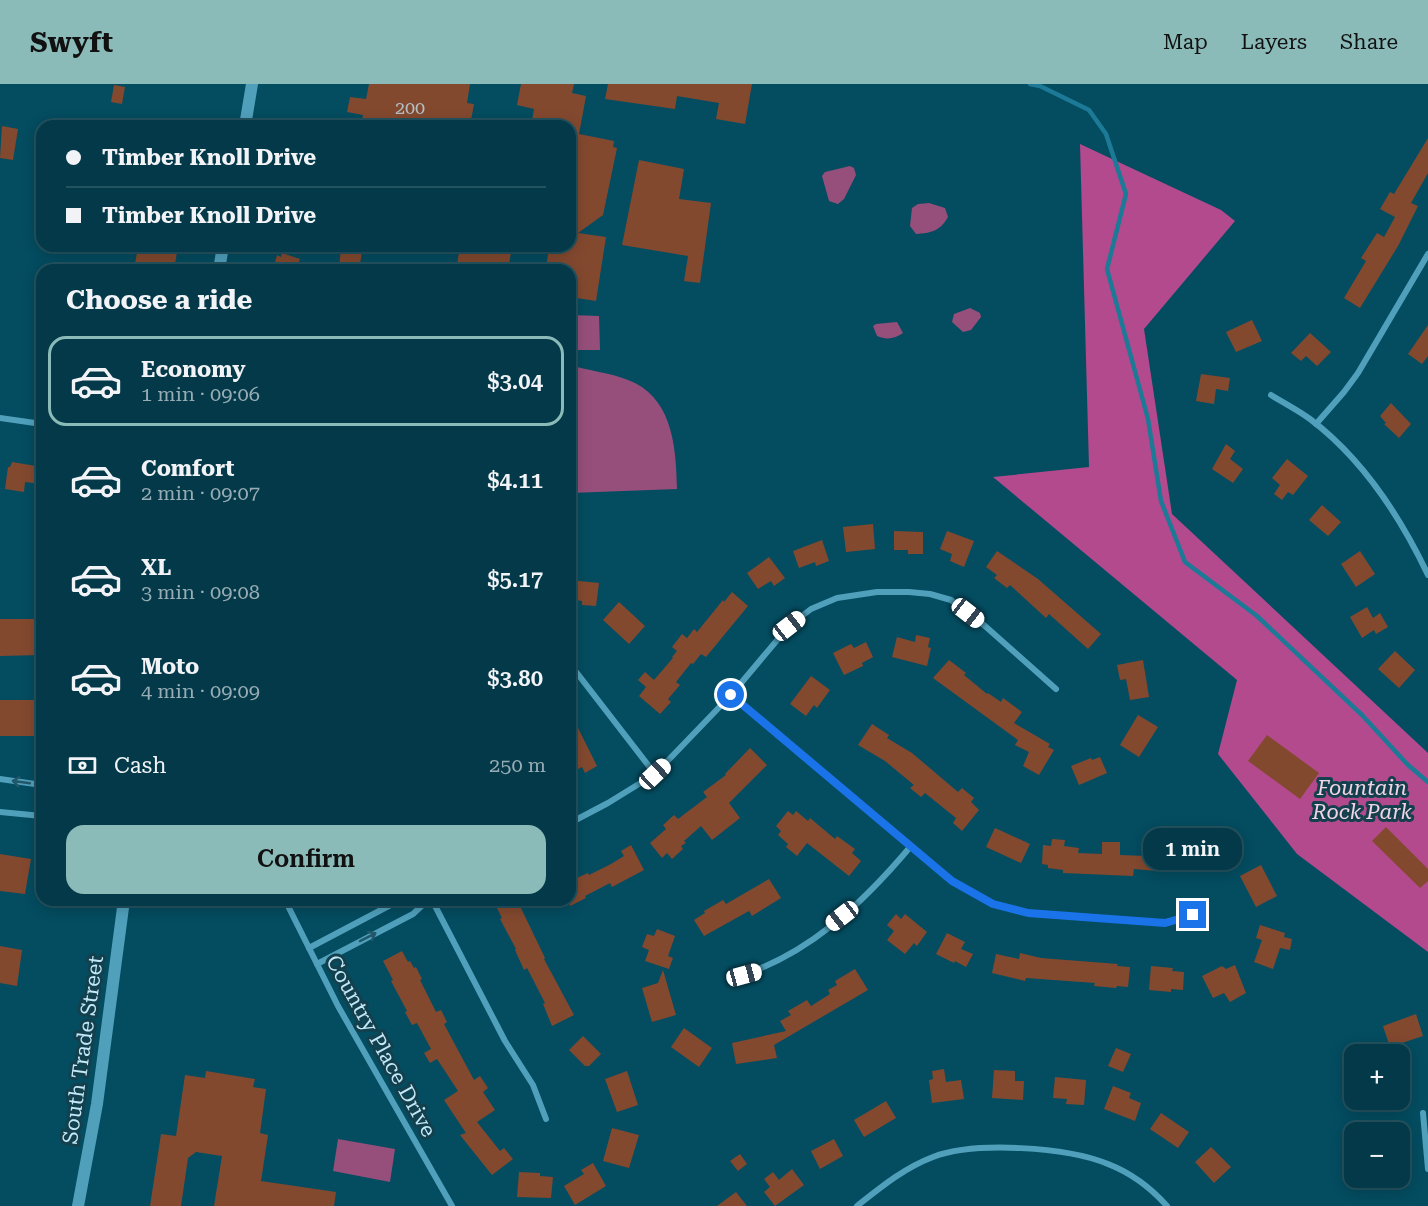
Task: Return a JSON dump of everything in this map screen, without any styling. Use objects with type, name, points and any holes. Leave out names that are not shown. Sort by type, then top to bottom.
[{"type":"main road","points":[[246,120],[252,84]]},
{"type":"main road","name":"South Trade Street","points":[[78,1206],[96,1104],[123,906]]},
{"type":"street","points":[[1316,423],[1358,373],[1428,254]]},
{"type":"street","points":[[1271,395],[1316,423],[1355,461],[1387,501],[1414,545],[1428,575]]},
{"type":"street","points":[[0,417],[36,423]]},
{"type":"street","points":[[576,820],[655,774],[731,695],[789,626],[811,609],[837,598],[877,592],[909,592],[930,594],[951,600],[1056,689]]},
{"type":"street","points":[[576,672],[655,774]]},
{"type":"street","points":[[731,695],[952,881],[993,904],[1028,913],[1165,923],[1193,915]]},
{"type":"street","points":[[0,779],[36,784]]},
{"type":"street","points":[[0,812],[36,815]]},
{"type":"street","points":[[732,978],[779,961],[809,942],[859,903],[911,846]]},
{"type":"street","name":"Country Place Drive","points":[[288,906],[316,964],[411,1137],[452,1206]]},
{"type":"street","points":[[309,948],[389,906]]},
{"type":"street","points":[[316,964],[413,914],[422,906]]},
{"type":"street","points":[[435,906],[505,1041],[533,1085],[546,1119]]},
{"type":"street","points":[[1423,1113],[1428,1169]]},
{"type":"street","points":[[857,1206],[900,1172],[916,1164],[949,1152],[992,1147],[1076,1154],[1102,1161],[1134,1177],[1167,1206]]},
{"type":"shaded area","points":[[850,166],[854,168],[856,175],[844,199],[838,204],[829,201],[822,176],[825,172]]},
{"type":"shaded area","points":[[929,203],[945,208],[948,217],[935,230],[916,234],[910,226],[912,208],[918,204]]},
{"type":"shaded area","points":[[970,308],[980,313],[981,317],[971,330],[963,332],[952,322],[954,314]]},
{"type":"shaded area","points":[[576,315],[599,316],[600,350],[576,350]]},
{"type":"shaded area","points":[[897,322],[903,333],[890,338],[877,336],[873,326]]},
{"type":"shaded area","points":[[576,367],[614,375],[635,383],[658,403],[665,415],[674,444],[677,489],[576,493]]},
{"type":"shaded area","points":[[338,1139],[395,1149],[390,1182],[333,1171]]},
{"type":"green space","name":"Fountain Rock Park","points":[[1080,144],[1221,210],[1235,221],[1144,329],[1172,514],[1428,753],[1428,952],[1297,854],[1218,754],[1237,680],[993,477],[1089,467]]},
{"type":"building","points":[[369,84],[470,84],[467,103],[474,104],[471,120],[362,120],[363,115],[347,112],[350,97],[366,99]]},
{"type":"building","points":[[521,84],[574,84],[572,93],[586,96],[579,134],[614,141],[613,147],[617,148],[603,215],[578,233],[606,237],[596,301],[576,298],[576,264],[547,264],[548,252],[576,252],[576,120],[532,120],[534,109],[517,105]]},
{"type":"building","points":[[608,84],[752,84],[745,124],[716,119],[719,103],[677,96],[675,109],[605,99]]},
{"type":"building","points":[[114,85],[125,87],[122,104],[111,102]]},
{"type":"building","points":[[2,126],[18,129],[13,160],[0,158]]},
{"type":"building","points":[[1428,138],[1428,173],[1411,203],[1418,206],[1398,246],[1360,308],[1344,298],[1366,261],[1361,258],[1377,233],[1384,237],[1395,217],[1380,209],[1390,192],[1394,194]]},
{"type":"building","points":[[639,160],[684,169],[679,199],[711,203],[700,283],[684,281],[688,256],[622,245]]},
{"type":"building","points":[[137,252],[177,252],[175,264],[135,264]]},
{"type":"building","points":[[340,252],[362,252],[360,264],[340,264]]},
{"type":"building","points":[[459,252],[511,252],[509,264],[457,264]]},
{"type":"building","points":[[282,253],[300,259],[298,264],[275,264],[277,255],[281,257]]},
{"type":"building","points":[[1252,320],[1262,341],[1236,352],[1226,332]]},
{"type":"building","points":[[1428,325],[1428,356],[1422,364],[1408,354]]},
{"type":"building","points":[[1310,333],[1331,352],[1317,366],[1306,356],[1301,361],[1291,353]]},
{"type":"building","points":[[1201,374],[1230,378],[1228,391],[1216,389],[1214,404],[1196,401]]},
{"type":"building","points":[[1391,403],[1411,424],[1399,438],[1384,424],[1386,423],[1380,416]]},
{"type":"building","points":[[1226,444],[1235,451],[1230,459],[1243,469],[1233,483],[1212,469]]},
{"type":"building","points":[[1287,459],[1308,476],[1293,495],[1288,492],[1282,500],[1274,494],[1280,485],[1272,478]]},
{"type":"building","points":[[12,462],[36,466],[36,483],[25,482],[24,492],[5,489],[8,467]]},
{"type":"building","points":[[1322,505],[1341,522],[1328,536],[1309,520]]},
{"type":"building","points":[[873,524],[875,549],[846,552],[843,527]]},
{"type":"building","points":[[894,531],[923,532],[923,554],[908,554],[908,550],[894,550]]},
{"type":"building","points":[[947,531],[974,541],[964,567],[950,561],[952,554],[940,549]]},
{"type":"building","points":[[822,540],[829,561],[816,566],[815,562],[799,568],[793,551]]},
{"type":"building","points":[[997,551],[1038,579],[1101,634],[1088,649],[1049,614],[1046,618],[1010,585],[1007,588],[994,578],[997,575],[986,567]]},
{"type":"building","points":[[1360,551],[1375,574],[1356,587],[1341,564]]},
{"type":"building","points":[[769,557],[785,578],[774,586],[771,581],[758,589],[747,573]]},
{"type":"building","points":[[576,581],[599,583],[596,606],[582,605],[582,601],[576,600]]},
{"type":"building","points":[[732,592],[748,606],[706,657],[701,654],[693,664],[691,663],[676,682],[680,685],[668,699],[671,702],[660,714],[639,696],[646,687],[638,680],[645,672],[654,680],[673,658],[677,651],[672,647],[682,634],[687,638],[694,629],[697,632]]},
{"type":"building","points":[[619,602],[645,626],[629,644],[603,620]]},
{"type":"building","points":[[1367,607],[1373,618],[1380,613],[1388,627],[1376,634],[1374,630],[1362,638],[1350,617]]},
{"type":"building","points":[[0,619],[36,619],[36,655],[0,656]]},
{"type":"building","points":[[916,635],[930,638],[928,647],[931,648],[927,666],[892,657],[897,637],[915,642]]},
{"type":"building","points":[[866,642],[873,657],[862,663],[863,666],[844,675],[833,653],[851,644],[854,648]]},
{"type":"building","points":[[1395,651],[1415,670],[1399,688],[1378,669]]},
{"type":"building","points":[[949,660],[987,694],[1001,702],[1003,698],[1022,712],[1014,723],[1050,744],[1048,747],[1054,750],[1039,775],[1023,766],[1029,752],[1015,745],[1018,740],[933,678]]},
{"type":"building","points":[[1143,660],[1149,697],[1130,700],[1126,679],[1120,680],[1117,665]]},
{"type":"building","points":[[811,676],[830,690],[817,708],[814,705],[806,716],[790,704]]},
{"type":"building","points":[[0,700],[36,700],[36,736],[0,736]]},
{"type":"building","points":[[1138,715],[1158,727],[1139,757],[1120,745]]},
{"type":"building","points":[[872,724],[889,735],[887,738],[912,753],[958,792],[962,788],[974,798],[971,802],[979,810],[962,831],[953,823],[956,818],[925,793],[921,797],[910,788],[914,785],[885,761],[858,745]]},
{"type":"building","points":[[578,728],[597,766],[585,773],[582,767],[576,770],[576,729]]},
{"type":"building","points":[[1267,735],[1319,773],[1300,799],[1248,761]]},
{"type":"building","points":[[750,748],[767,765],[729,803],[740,818],[712,840],[701,826],[684,841],[686,843],[681,846],[683,849],[672,859],[667,853],[662,858],[650,843],[666,829],[663,825],[674,815],[678,819],[707,797],[703,792],[726,775]]},
{"type":"building","points":[[1100,757],[1107,773],[1079,785],[1071,766]]},
{"type":"building","points":[[788,811],[793,815],[796,811],[808,821],[810,818],[835,839],[837,836],[855,849],[852,853],[861,861],[849,876],[807,843],[797,856],[786,847],[788,844],[778,835],[781,831],[776,826]]},
{"type":"building","points":[[1386,827],[1428,869],[1428,881],[1420,888],[1372,841]]},
{"type":"building","points":[[995,828],[1030,844],[1021,863],[986,847]]},
{"type":"building","points":[[1203,829],[1235,843],[1225,865],[1193,850]]},
{"type":"building","points":[[1052,839],[1065,840],[1064,846],[1079,848],[1078,853],[1102,854],[1102,842],[1120,842],[1120,855],[1147,856],[1148,845],[1169,847],[1169,850],[1184,851],[1183,869],[1168,868],[1168,872],[1134,869],[1133,876],[1063,873],[1063,870],[1048,868],[1048,865],[1042,864],[1043,845],[1051,846]]},
{"type":"building","points":[[631,845],[644,870],[612,887],[610,883],[576,903],[576,878],[588,873],[589,875],[611,864],[624,856],[621,851]]},
{"type":"building","points":[[0,854],[31,859],[25,894],[0,891]]},
{"type":"building","points":[[1261,865],[1277,896],[1256,907],[1240,876]]},
{"type":"building","points":[[769,879],[781,898],[752,916],[749,911],[704,936],[694,920],[705,913],[704,911],[723,900],[726,904]]},
{"type":"building","points":[[496,906],[520,906],[544,959],[574,1015],[552,1026],[543,1004],[545,1003],[527,968],[524,970],[500,919],[502,918]]},
{"type":"building","points":[[896,914],[901,919],[905,914],[927,932],[917,946],[914,943],[905,954],[887,940],[894,931],[887,925]]},
{"type":"building","points":[[1260,925],[1285,933],[1284,937],[1292,939],[1290,950],[1280,948],[1273,969],[1254,962],[1262,940],[1256,938]]},
{"type":"building","points":[[657,929],[675,936],[668,956],[673,958],[669,969],[645,961],[649,950],[642,947],[647,934],[654,936]]},
{"type":"building","points":[[947,933],[965,942],[961,949],[973,954],[966,967],[936,954]]},
{"type":"building","points":[[0,946],[22,950],[17,986],[0,983]]},
{"type":"building","points":[[402,951],[408,962],[410,961],[414,968],[416,967],[436,1012],[441,1010],[447,1022],[444,1024],[474,1080],[480,1076],[488,1088],[483,1092],[495,1110],[477,1122],[500,1151],[504,1148],[513,1159],[492,1175],[460,1135],[466,1133],[444,1100],[458,1091],[437,1059],[430,1063],[424,1053],[431,1049],[417,1023],[412,1025],[391,981],[393,980],[383,961]]},
{"type":"building","points":[[1020,953],[1041,958],[1130,967],[1128,987],[1117,986],[1116,988],[1094,986],[1095,983],[1026,978],[1025,981],[992,973],[996,954],[1019,959]]},
{"type":"building","points":[[1235,965],[1246,993],[1230,1002],[1224,993],[1213,998],[1202,976],[1222,966],[1226,969]]},
{"type":"building","points":[[1151,966],[1173,968],[1172,971],[1184,972],[1183,990],[1171,989],[1171,992],[1149,990]]},
{"type":"building","points":[[855,969],[868,990],[774,1045],[777,1058],[736,1064],[732,1043],[786,1031],[780,1021],[791,1015],[788,1011],[807,1000],[811,1006],[830,994],[828,990],[837,985],[835,981]]},
{"type":"building","points":[[663,970],[676,1015],[652,1022],[642,988],[658,983]]},
{"type":"building","points":[[1416,1014],[1423,1036],[1402,1044],[1389,1044],[1383,1026]]},
{"type":"building","points":[[684,1028],[712,1048],[699,1067],[671,1047]]},
{"type":"building","points":[[583,1036],[601,1054],[589,1066],[585,1066],[569,1050]]},
{"type":"building","points":[[1116,1048],[1131,1054],[1123,1072],[1108,1066]]},
{"type":"building","points":[[944,1069],[946,1082],[961,1080],[964,1099],[932,1103],[929,1080],[933,1079],[932,1071]]},
{"type":"building","points":[[994,1070],[1015,1071],[1015,1081],[1024,1081],[1023,1100],[992,1098]]},
{"type":"building","points":[[206,1071],[255,1079],[253,1087],[266,1089],[260,1133],[268,1135],[261,1181],[336,1192],[334,1206],[214,1206],[222,1156],[196,1152],[188,1158],[181,1206],[150,1206],[161,1134],[176,1136],[185,1075],[205,1078]]},
{"type":"building","points":[[627,1071],[638,1105],[617,1112],[605,1079]]},
{"type":"building","points":[[1055,1077],[1086,1080],[1084,1105],[1066,1104],[1067,1099],[1053,1098]]},
{"type":"building","points":[[1113,1086],[1131,1093],[1129,1098],[1141,1103],[1135,1121],[1104,1109]]},
{"type":"building","points":[[886,1101],[896,1118],[864,1137],[854,1120]]},
{"type":"building","points":[[1161,1113],[1189,1132],[1178,1148],[1150,1129]]},
{"type":"building","points":[[612,1128],[639,1135],[629,1168],[603,1161]]},
{"type":"building","points":[[834,1139],[843,1156],[820,1169],[811,1151]]},
{"type":"building","points":[[1211,1147],[1231,1167],[1214,1183],[1195,1162]]},
{"type":"building","points":[[740,1154],[747,1164],[738,1171],[730,1161]]},
{"type":"building","points":[[593,1163],[606,1186],[575,1205],[564,1186],[584,1174],[581,1170]]},
{"type":"building","points":[[792,1169],[804,1185],[775,1206],[764,1192],[770,1187],[764,1179],[773,1172],[779,1180]]},
{"type":"building","points":[[519,1172],[540,1173],[540,1176],[553,1177],[551,1198],[517,1197]]},
{"type":"building","points":[[736,1192],[747,1206],[717,1206]]},
{"type":"waterway","points":[[1030,84],[1040,86],[1089,110],[1106,134],[1126,194],[1107,269],[1148,419],[1161,501],[1185,562],[1257,616],[1362,715],[1408,765],[1428,782]]},
{"type":"route","points":[[731,695],[952,881],[993,904],[1028,913],[1109,920],[1165,923],[1193,915]]}]
